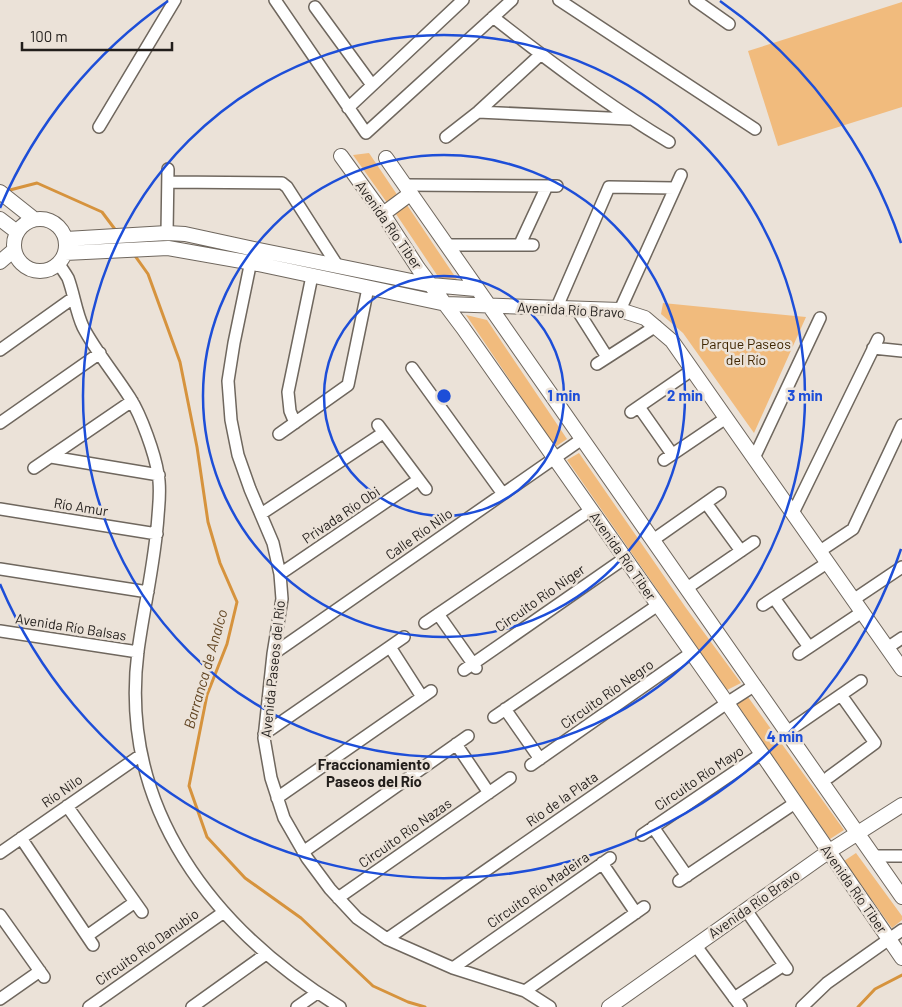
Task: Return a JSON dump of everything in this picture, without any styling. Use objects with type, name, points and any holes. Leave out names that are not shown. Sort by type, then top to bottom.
[{"type":"street","points":[[99,127],[175,0]]},
{"type":"street","points":[[275,0],[366,133],[512,0]]},
{"type":"street","points":[[348,108],[464,0]]},
{"type":"street","points":[[559,0],[756,129]]},
{"type":"street","points":[[695,0],[729,24]]},
{"type":"street","points":[[315,7],[372,85]]},
{"type":"street","points":[[493,17],[540,55],[630,119],[669,142]]},
{"type":"street","points":[[446,137],[478,112],[540,55]]},
{"type":"street","points":[[478,112],[630,119]]},
{"type":"street","name":"Avenida Río Tiber","points":[[341,156],[383,214],[418,268],[446,304],[727,703],[896,949]]},
{"type":"street","points":[[386,158],[448,245],[488,307],[902,897]]},
{"type":"street","points":[[167,233],[168,169]]},
{"type":"street","points":[[620,310],[681,175]]},
{"type":"street","points":[[168,182],[282,183],[287,187],[337,265]]},
{"type":"street","points":[[383,214],[408,190],[552,186],[520,244]]},
{"type":"street","points":[[557,307],[609,187],[674,188]]},
{"type":"street","points":[[0,192],[34,219]]},
{"type":"street","points":[[0,219],[17,232]]},
{"type":"street","points":[[63,252],[49,270],[38,271],[27,268],[19,261],[14,250],[17,232],[21,226],[34,219],[45,219],[54,223],[62,230],[63,252],[68,278],[83,326],[132,401],[152,449],[158,475],[160,493],[157,534],[138,652],[135,705],[140,755],[149,787],[180,853],[196,878],[224,912],[266,954],[317,993],[340,1007]]},
{"type":"street","name":"Avenida Río Bravo","points":[[63,252],[102,237],[167,233],[185,234],[312,276],[446,304],[488,307],[557,307],[620,310],[645,318],[672,341],[902,669]]},
{"type":"street","points":[[448,245],[533,245]]},
{"type":"street","name":"Avenida Río Bravo","points":[[63,252],[106,252],[168,248],[337,265],[431,285],[476,289]]},
{"type":"street","points":[[0,262],[14,250]]},
{"type":"street","name":"Avenida Paseos del Río","points":[[252,256],[228,381],[231,420],[238,455],[273,543],[280,574],[282,599],[273,654],[264,734],[271,778],[284,818],[303,852],[338,898],[357,918],[387,939],[453,968],[525,992],[550,1007]]},
{"type":"street","points":[[295,423],[290,411],[288,392],[312,276]]},
{"type":"street","points":[[279,434],[348,385],[368,288]]},
{"type":"street","points":[[0,350],[73,298]]},
{"type":"street","points":[[576,308],[607,357]]},
{"type":"street","points":[[754,458],[820,318]]},
{"type":"street","points":[[597,364],[656,326]]},
{"type":"street","points":[[793,513],[875,344],[902,351]]},
{"type":"street","points":[[0,423],[100,353]]},
{"type":"street","points":[[412,368],[503,494]]},
{"type":"street","points":[[692,370],[635,410],[668,457],[726,418]]},
{"type":"street","points":[[34,468],[132,401]]},
{"type":"street","points":[[763,605],[824,557],[853,529],[902,425]]},
{"type":"street","name":"Privada Río Obi","points":[[262,514],[381,429],[422,485],[280,574]]},
{"type":"street","name":"Calle Río Nilo","points":[[273,654],[582,439]]},
{"type":"street","points":[[51,457],[158,475]]},
{"type":"street","points":[[653,540],[720,493]]},
{"type":"street","points":[[706,502],[741,551]]},
{"type":"street","name":"Río Amur","points":[[0,509],[157,534]]},
{"type":"street","points":[[425,623],[591,510]]},
{"type":"street","points":[[687,588],[754,542]]},
{"type":"street","name":"Circuito Río Niger","points":[[438,614],[471,668],[625,558]]},
{"type":"street","points":[[854,600],[902,567]]},
{"type":"street","points":[[0,568],[148,592]]},
{"type":"street","points":[[774,598],[809,647]]},
{"type":"street","points":[[494,717],[658,605]]},
{"type":"street","points":[[799,654],[862,612]]},
{"type":"street","name":"Avenida Río Balsas","points":[[0,632],[138,652]]},
{"type":"street","points":[[264,734],[404,637]]},
{"type":"street","points":[[887,648],[902,638]]},
{"type":"street","points":[[277,798],[427,694],[390,647]]},
{"type":"street","name":"Circuito Río Negro","points":[[505,709],[535,762],[692,653]]},
{"type":"street","points":[[787,732],[861,682]]},
{"type":"street","name":"Río de la Plata","points":[[387,939],[755,685]]},
{"type":"street","points":[[829,777],[875,742],[841,695]]},
{"type":"street","points":[[303,852],[468,736]]},
{"type":"street","points":[[456,744],[489,793]]},
{"type":"street","name":"Circuito Río Mayo","points":[[642,834],[761,754]]},
{"type":"street","name":"Río Nilo","points":[[0,852],[140,755]]},
{"type":"street","name":"Circuito Río Nazas","points":[[338,898],[510,778]]},
{"type":"street","name":"Circuito Río Mayo","points":[[653,827],[683,879],[795,803]]},
{"type":"street","name":"Avenida Río Bravo","points":[[609,1007],[828,852],[902,805]]},
{"type":"street","points":[[67,806],[142,912]]},
{"type":"street","points":[[21,838],[90,940],[135,902]]},
{"type":"street","points":[[873,856],[902,856]]},
{"type":"street","name":"Circuito Río Madeira","points":[[453,968],[606,861],[640,910],[525,992]]},
{"type":"street","points":[[696,946],[737,1002],[786,967],[746,910]]},
{"type":"street","name":"Circuito Río Danubio","points":[[88,1007],[224,912]]},
{"type":"street","points":[[0,999],[42,974],[2,921]]},
{"type":"street","points":[[802,1007],[827,983],[896,949],[902,930]]},
{"type":"street","points":[[192,1007],[266,954]]},
{"type":"street","points":[[297,1007],[317,993]]},
{"type":"green space","points":[[902,2],[902,107],[778,146],[748,51]]},
{"type":"green space","points":[[369,153],[398,196],[388,204],[353,155]]},
{"type":"green space","points":[[407,205],[458,281],[439,278],[394,211]]},
{"type":"green space","name":"Parque Paseos del Río","points":[[663,303],[806,317],[754,433],[683,333],[661,314]]},
{"type":"green space","points":[[466,315],[487,320],[567,439],[555,447]]},
{"type":"green space","points":[[579,453],[686,608],[741,683],[727,690],[567,460]]},
{"type":"green space","points":[[748,697],[844,830],[830,839],[737,704]]},
{"type":"green space","points":[[856,853],[902,916],[902,920],[892,928],[844,861]]},
{"type":"waterway","name":"Barranca de Analco","points":[[6,191],[37,183],[102,212],[117,232]]},
{"type":"waterway","name":"Barranca de Analco","points":[[133,253],[148,274],[180,362],[197,447],[208,522],[220,563],[237,602],[227,644],[207,695],[189,786],[207,837],[245,878],[301,918],[373,986],[408,1002],[425,1007]]},
{"type":"waterway","name":"Barranca de Analco","points":[[858,1007],[875,989],[902,975]]},
{"type":"district","name":"Fraccionamiento Paseos del Río","points":[[374,774]]}]
